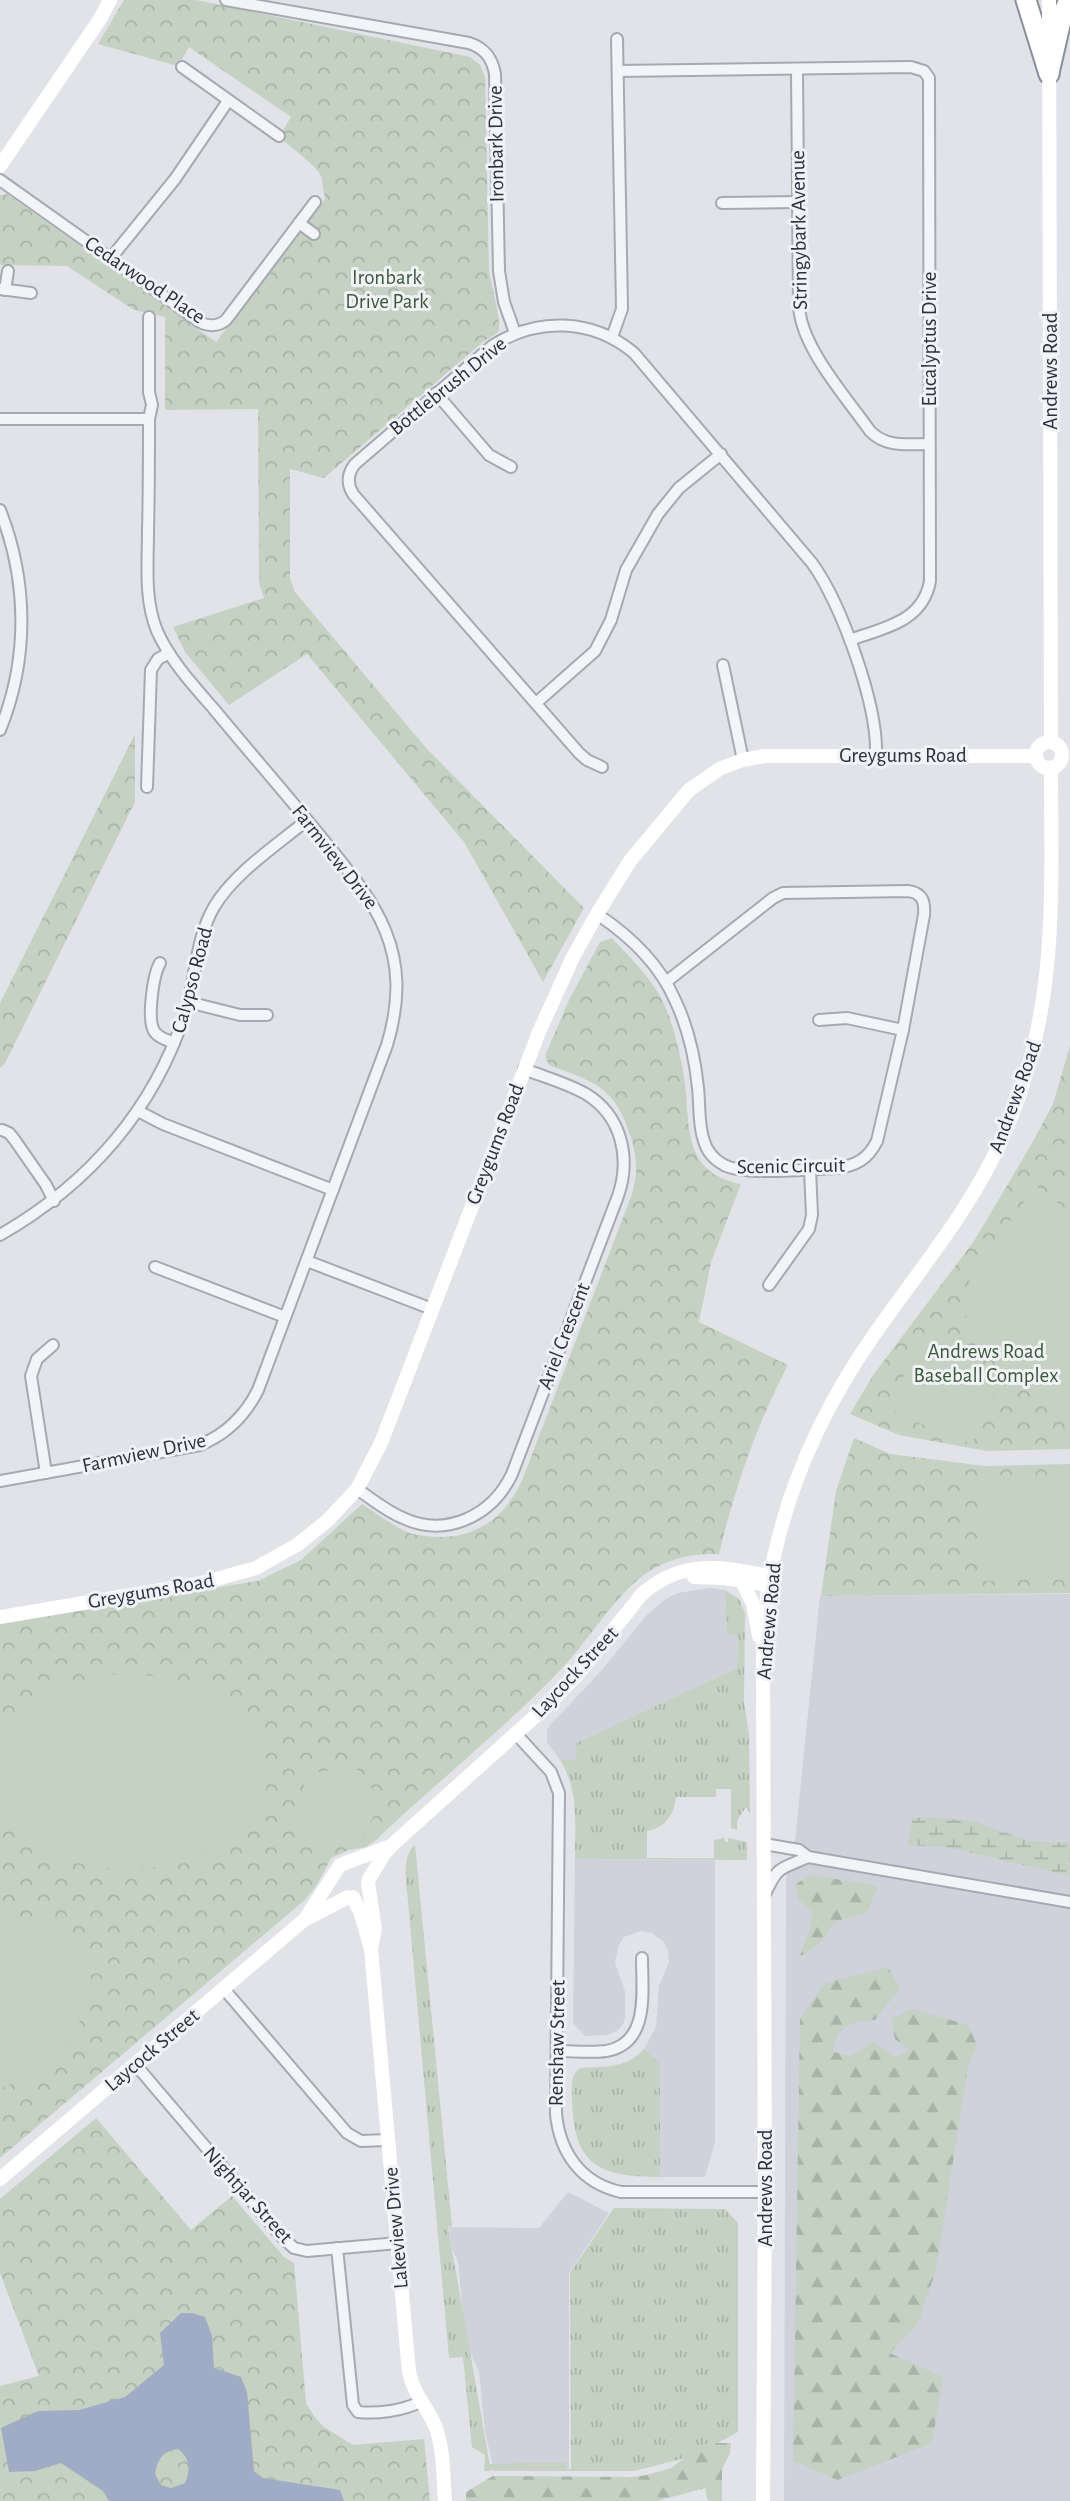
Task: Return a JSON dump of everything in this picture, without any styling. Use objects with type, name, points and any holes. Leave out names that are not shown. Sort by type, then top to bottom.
[{"type":"highway","points":[[1026,0],[1049,74]]},
{"type":"highway","points":[[1049,74],[1062,16],[1069,0]]},
{"type":"street","points":[[0,166],[92,31],[110,0]]},
{"type":"street","name":"Ironbark Drive","points":[[226,0],[468,43],[485,52],[495,74],[500,280],[515,333]]},
{"type":"street","name":"Andrews Road","points":[[763,2501],[763,1657],[769,1580],[795,1482],[839,1390],[877,1330],[940,1246],[971,1199],[998,1149],[1016,1107],[1038,1033],[1049,962],[1052,911],[1051,768],[1058,764],[1062,753],[1058,746],[1051,742],[1049,0]]},
{"type":"street","points":[[612,337],[622,309],[617,39]]},
{"type":"street","points":[[182,67],[279,136]]},
{"type":"street","name":"Eucalyptus Drive","points":[[618,71],[928,67],[930,572],[929,589],[920,607]]},
{"type":"street","name":"Stringybark Avenue","points":[[797,70],[799,313],[807,340],[870,431],[879,439],[893,444],[929,444]]},
{"type":"street","points":[[111,258],[175,179],[228,101]]},
{"type":"street","name":"Cedarwood Place","points":[[0,180],[200,322],[215,325],[226,320],[315,202]]},
{"type":"street","points":[[722,202],[798,202]]},
{"type":"street","points":[[299,223],[314,234]]},
{"type":"street","points":[[8,271],[3,289],[31,293]]},
{"type":"street","name":"Farmview Drive","points":[[0,1481],[193,1447],[220,1436],[241,1416],[255,1396],[307,1261],[387,1045],[396,1004],[396,979],[389,941],[373,903],[169,653],[152,618],[149,595],[149,419],[152,408],[149,392],[149,317]]},
{"type":"street","name":"Bottlebrush Drive","points":[[602,767],[583,757],[350,489],[349,475],[355,464],[436,393],[492,346],[515,333],[537,326],[563,324],[583,327],[612,337],[642,359],[818,571],[835,603],[864,685],[876,736],[876,755]]},
{"type":"street","points":[[436,393],[489,455],[511,467]]},
{"type":"street","points":[[0,419],[149,419]]},
{"type":"street","points":[[536,703],[595,651],[611,620],[626,570],[658,514],[679,488],[722,454]]},
{"type":"street","points":[[0,510],[6,543],[20,590],[21,644],[13,694],[0,730]]},
{"type":"street","points":[[849,640],[902,621],[920,607],[931,614]]},
{"type":"street","points":[[147,787],[150,675],[158,659],[169,653]]},
{"type":"street","points":[[723,665],[744,760]]},
{"type":"street","points":[[1051,742],[1040,745],[1036,756],[1039,764],[1051,768]]},
{"type":"street","name":"Greygums Road","points":[[0,1617],[202,1583],[248,1571],[304,1540],[327,1521],[357,1489],[381,1443],[553,1000],[597,914],[630,862],[689,790],[715,771],[744,760],[770,756],[1036,756]]},
{"type":"street","name":"Calypso Road","points":[[0,1235],[54,1200],[82,1176],[110,1148],[138,1111],[174,1043],[188,1002],[204,930],[215,905],[237,879],[307,820]]},
{"type":"street","name":"Scenic Circuit","points":[[597,914],[635,942],[666,982],[679,1008],[691,1046],[697,1076],[702,1133],[708,1151],[718,1161],[733,1169],[810,1169],[852,1166],[873,1150],[879,1136],[903,1030],[924,915],[925,893],[908,891],[780,894],[666,982]]},
{"type":"street","points":[[160,962],[152,985],[153,1028],[159,1036],[174,1043]]},
{"type":"street","points":[[188,1002],[240,1015],[267,1015]]},
{"type":"street","points":[[819,1020],[847,1018],[903,1030]]},
{"type":"street","name":"Ariel Crescent","points":[[357,1489],[401,1518],[418,1524],[442,1526],[464,1521],[481,1513],[499,1495],[512,1474],[618,1196],[625,1165],[617,1128],[597,1102],[577,1089],[524,1069]]},
{"type":"street","points":[[138,1111],[163,1124],[332,1191]]},
{"type":"street","points":[[2,1130],[15,1139],[54,1200]]},
{"type":"street","points":[[769,1285],[804,1240],[810,1225],[810,1169]]},
{"type":"street","points":[[307,1261],[432,1309]]},
{"type":"street","points":[[155,1268],[285,1317]]},
{"type":"street","points":[[46,1473],[31,1376],[37,1359],[52,1345]]},
{"type":"street","points":[[763,1657],[753,1604],[737,1575],[757,1564],[777,1544]]},
{"type":"street","name":"Laycock Street","points":[[369,1881],[377,1864],[392,1845],[516,1734],[578,1674],[642,1594],[669,1575],[701,1567],[769,1580]]},
{"type":"street","name":"Renshaw Street","points":[[516,1734],[551,1772],[559,1793],[556,2114],[560,2139],[568,2156],[591,2180],[609,2189],[635,2193],[765,2192]]},
{"type":"street","points":[[764,1844],[799,1850],[808,1857]]},
{"type":"street","name":"Laycock Street","points":[[348,1861],[392,1845]]},
{"type":"street","points":[[765,1895],[774,1875],[786,1864],[808,1857],[1070,1902]]},
{"type":"street","points":[[348,1861],[356,1862],[364,1866],[369,1881],[362,1894],[350,1897],[335,1888],[334,1873],[340,1865],[348,1861]]},
{"type":"street","name":"Laycock Street","points":[[0,2179],[304,1920],[334,1873]]},
{"type":"street","name":"Lakeview Drive","points":[[369,1881],[375,1929],[371,1949]]},
{"type":"street","name":"Laycock Street","points":[[304,1920],[350,1897]]},
{"type":"street","name":"Lakeview Drive","points":[[350,1897],[361,1914],[371,1949],[409,2372],[419,2402],[431,2417],[437,2434],[445,2501]]},
{"type":"street","points":[[557,2050],[607,2051],[630,2040],[637,2031],[640,2019],[642,1958]]},
{"type":"street","points":[[224,1989],[347,2133],[361,2141],[388,2140]]},
{"type":"street","name":"Nightjar Street","points":[[135,2064],[288,2244],[307,2251],[398,2243]]},
{"type":"street","points":[[337,2248],[353,2406],[358,2412],[365,2413],[404,2409],[419,2402]]},
{"type":"shaded area","points":[[710,1588],[725,1590],[727,1634],[738,1634],[737,1668],[576,1743],[576,1760],[560,1760],[547,1742],[547,1730],[551,1724],[601,1671],[647,1615],[663,1601],[677,1593]]},
{"type":"shaded area","points":[[1070,1594],[1070,2501],[784,2501],[786,1880],[795,1841],[820,1596]]},
{"type":"shaded area","points":[[575,1859],[715,1860],[715,2142],[705,2177],[660,2177],[660,2063],[644,2049],[656,2027],[659,1986],[669,1962],[664,1942],[652,1933],[641,1931],[624,1937],[618,1947],[615,1963],[625,1991],[625,2016],[624,2023],[617,2031],[607,2035],[585,2036],[573,2023]]},
{"type":"shaded area","points":[[568,2192],[609,2213],[569,2273],[569,2470],[494,2471],[485,2431],[479,2372],[468,2347],[458,2261],[452,2249],[449,2227],[539,2228]]},
{"type":"green space","name":"Ironbark Drive Park","points":[[124,0],[196,0],[470,57],[480,65],[485,77],[489,271],[498,313],[498,332],[484,341],[324,478],[290,469],[290,578],[295,592],[427,749],[584,908],[543,982],[464,842],[307,654],[229,705],[185,652],[173,627],[264,598],[259,583],[258,409],[165,410],[165,317],[134,310],[67,266],[0,265],[0,195],[7,194],[216,342],[325,199],[321,176],[308,161],[279,137],[291,117],[189,47],[178,66],[98,44]]},
{"type":"green space","points":[[135,734],[135,802],[4,1065],[0,1068],[0,1003]]},
{"type":"green space","points":[[612,938],[652,984],[669,1016],[682,1066],[690,1133],[700,1160],[722,1178],[741,1184],[711,1262],[699,1322],[788,1365],[748,1457],[719,1554],[700,1554],[673,1560],[656,1567],[636,1581],[563,1667],[494,1734],[375,1841],[366,1847],[349,1850],[331,1858],[306,1899],[0,2158],[0,1622],[258,1581],[301,1560],[362,1504],[407,1532],[432,1537],[465,1534],[492,1520],[504,1509],[523,1478],[635,1181],[636,1161],[633,1146],[625,1121],[611,1097],[592,1083],[549,1065],[545,1056],[569,1000],[600,942]]},
{"type":"green space","name":"Andrews Road Baseball Complex","points":[[1070,1046],[1070,1449],[987,1451],[899,1435],[850,1414],[874,1374],[974,1241],[1053,1104]]},
{"type":"green space","points":[[1036,1186],[1070,1212],[1070,1408],[1066,1413],[982,1346],[966,1316],[967,1290],[978,1265]]},
{"type":"green space","points":[[928,1325],[977,1351],[995,1397],[972,1444],[897,1414],[893,1405],[896,1391]]},
{"type":"green space","points":[[854,1438],[890,1454],[985,1466],[1070,1464],[1070,1593],[821,1596],[836,1491]]},
{"type":"green space","points":[[1070,1478],[1070,1579],[983,1581],[980,1479]]},
{"type":"green space","points":[[725,1590],[739,1599],[745,1613],[744,1703],[749,1734],[750,1813],[746,1807],[737,1821],[737,1830],[731,1828],[731,1789],[716,1789],[716,1797],[676,1797],[668,1820],[647,1831],[647,1858],[714,1858],[714,1840],[724,1838],[725,1842],[728,1842],[728,1838],[747,1842],[747,1860],[575,1859],[573,1795],[560,1760],[576,1760],[576,1743],[737,1668],[738,1635],[727,1634]]},
{"type":"green space","points":[[104,1675],[156,1676],[190,1683],[222,1697],[248,1718],[263,1746],[268,1777],[260,1807],[239,1834],[217,1848],[180,1862],[141,1869],[115,1869],[75,1862],[38,1848],[8,1823],[0,1812],[0,1729],[20,1707],[46,1692]]},
{"type":"green space","points":[[354,1766],[381,1800],[363,1839],[322,1847],[294,1814],[308,1774]]},
{"type":"green space","points":[[912,1818],[974,1821],[1028,1841],[1070,1843],[1070,1876],[951,1848],[908,1845]]},
{"type":"green space","points":[[415,1845],[452,2226],[448,2227],[491,2471],[484,2471],[485,2455],[472,2447],[463,2357],[449,2358],[406,1879],[407,1857]]},
{"type":"green space","points":[[810,1875],[878,1886],[867,1912],[835,1922],[820,1943],[799,1958],[811,1927],[812,1911],[798,1898],[796,1884]]},
{"type":"green space","points":[[31,1920],[52,1924],[77,1944],[90,1973],[90,1995],[80,2021],[57,2053],[33,2073],[0,2089],[0,1924]]},
{"type":"green space","points":[[888,1967],[900,1988],[875,2020],[858,2022],[841,2031],[833,2052],[851,2056],[874,2042],[895,2057],[910,2050],[895,2039],[891,2018],[912,2009],[968,2025],[977,2045],[968,2067],[936,2270],[918,2323],[890,2353],[943,2377],[932,2443],[838,2480],[793,2461],[800,2019],[825,1983]]},
{"type":"green space","points":[[644,2049],[660,2063],[660,2177],[605,2170],[584,2152],[577,2138],[574,2120],[572,2085],[577,2071],[581,2068],[623,2063]]},
{"type":"green space","points":[[96,2118],[191,2230],[232,2196],[284,2257],[294,2263],[306,2403],[324,2427],[353,2445],[424,2439],[430,2501],[0,2501],[0,2386],[39,2376],[0,2273],[0,2199]]},
{"type":"green space","points":[[614,2208],[725,2209],[738,2223],[738,2432],[693,2456],[634,2471],[491,2471],[571,2469],[570,2273]]},
{"type":"green space","points":[[731,2443],[730,2453],[722,2469],[722,2501],[708,2501],[705,2488],[657,2501],[466,2501],[466,2492],[493,2476],[647,2475],[671,2468],[704,2444]]},
{"type":"green space","points":[[566,2462],[567,2469],[488,2470],[488,2464]]},
{"type":"water","points":[[181,2313],[205,2317],[212,2336],[214,2368],[241,2377],[247,2392],[254,2471],[263,2478],[340,2490],[344,2501],[109,2501],[103,2491],[61,2463],[35,2471],[9,2472],[1,2428],[38,2411],[79,2410],[125,2397],[164,2365],[160,2333]],"holes":[[[178,2449],[188,2464],[185,2483],[171,2488],[161,2485],[155,2474],[159,2460],[164,2454]]]}]
